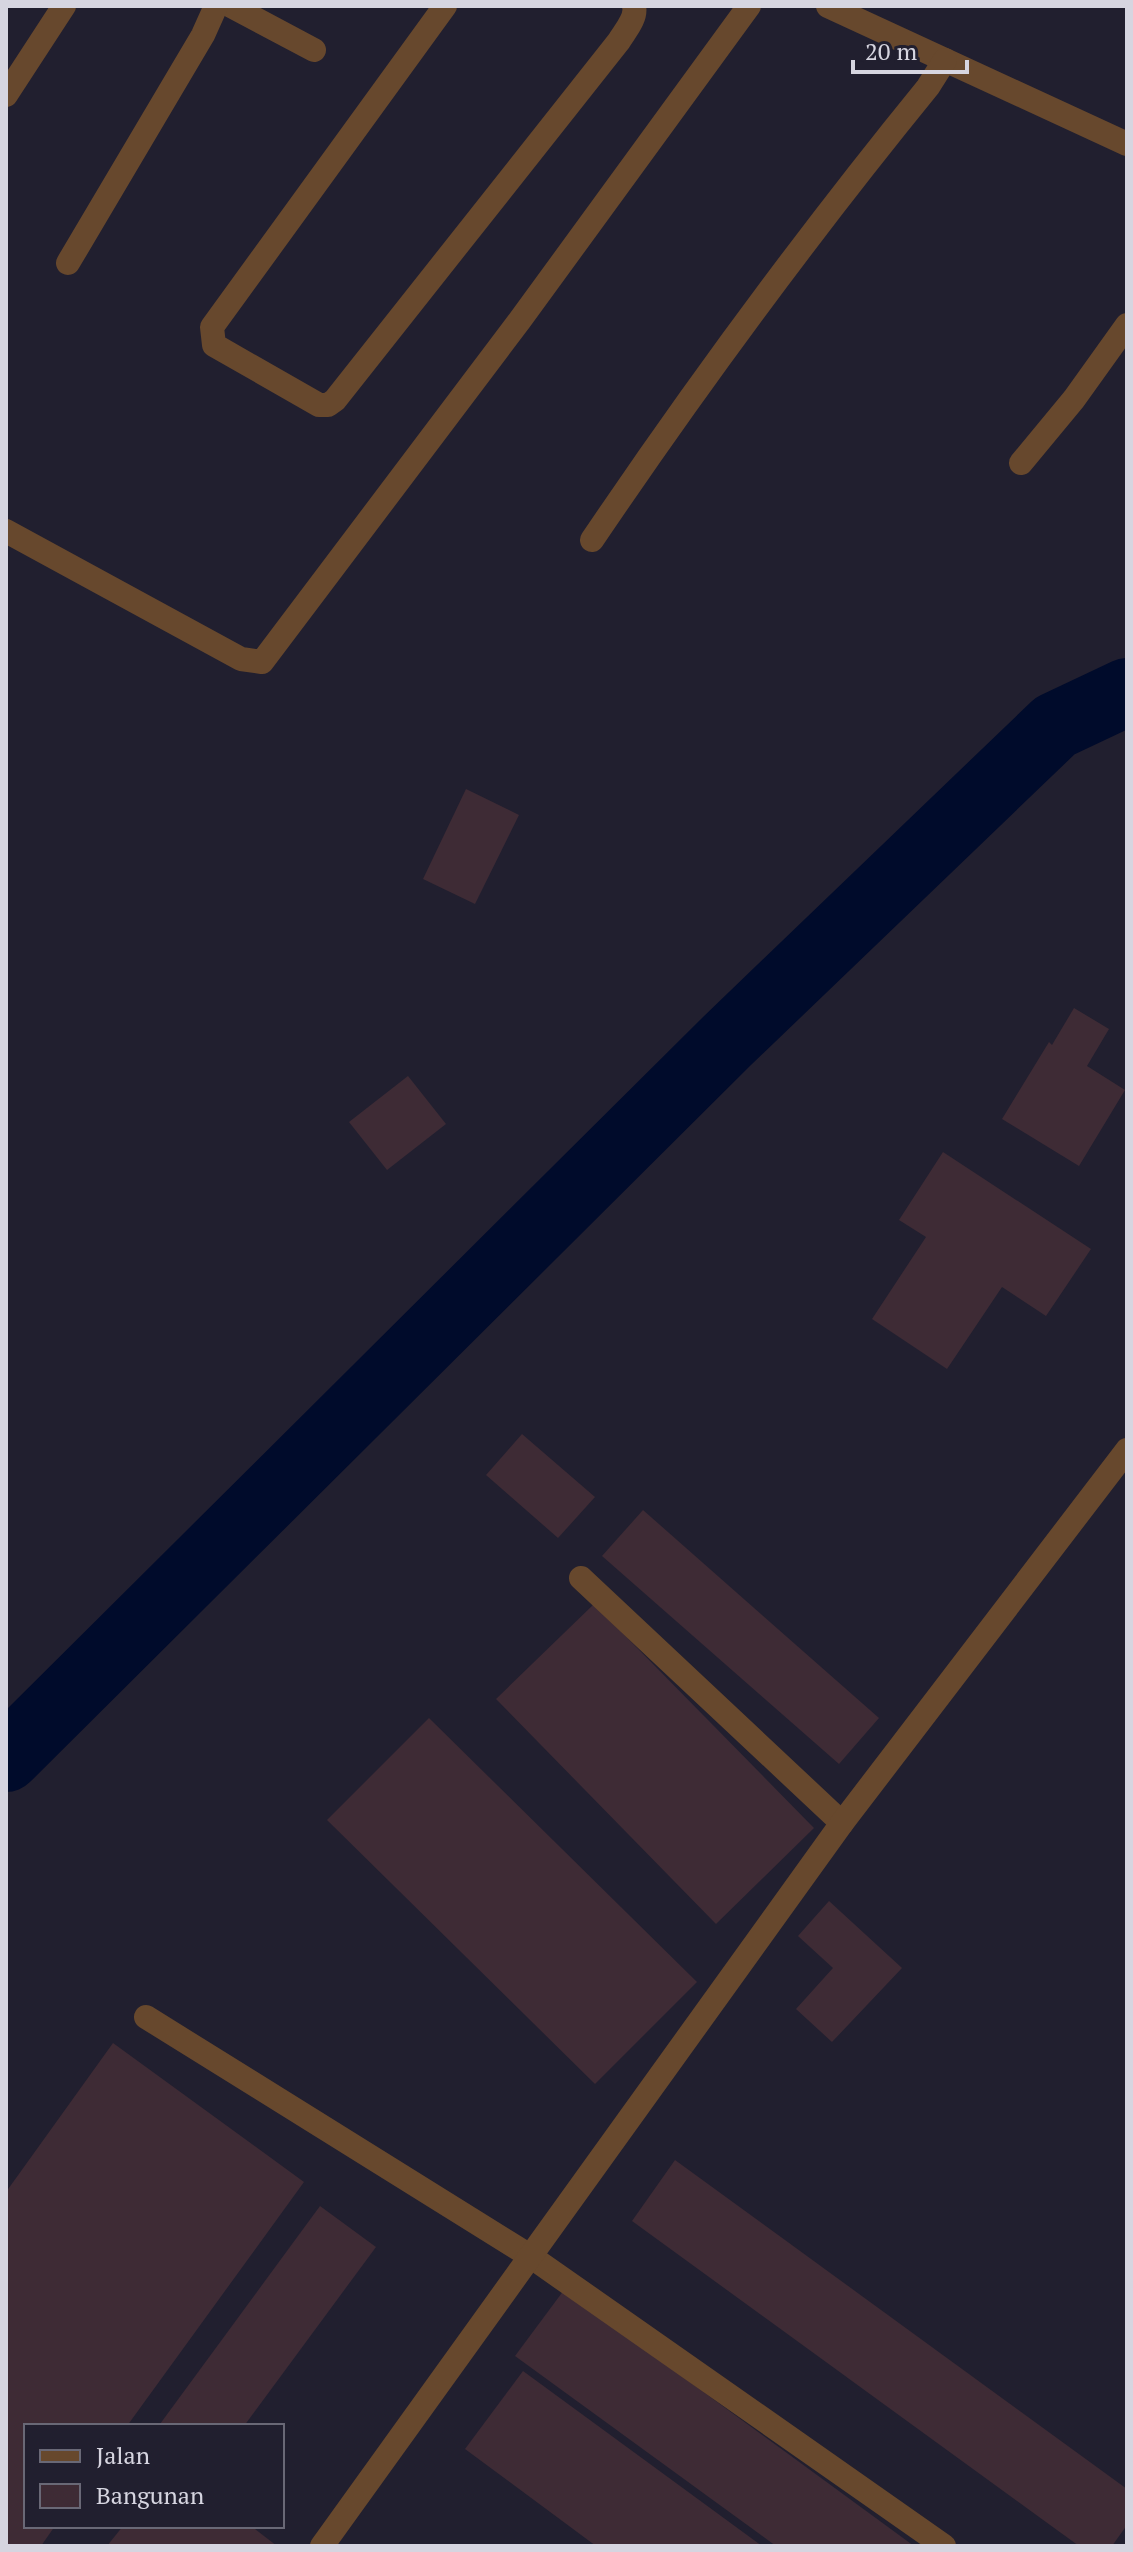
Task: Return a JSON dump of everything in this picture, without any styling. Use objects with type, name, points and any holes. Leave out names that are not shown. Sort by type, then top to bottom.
[{"type":"street","points":[[6,95],[64,6]]},
{"type":"street","points":[[68,263],[203,35],[216,6]]},
{"type":"street","points":[[231,6],[314,50]]},
{"type":"street","points":[[445,6],[212,327],[214,345],[319,405],[328,405],[335,400],[619,41],[636,11],[634,6]]},
{"type":"street","points":[[828,6],[1127,144]]},
{"type":"street","points":[[6,531],[241,659],[262,662],[510,333],[744,12]]},
{"type":"street","points":[[592,540],[714,363],[928,87],[945,60]]},
{"type":"street","points":[[1021,463],[1074,399],[1127,325]]},
{"type":"street","points":[[322,2546],[842,1823],[1127,1450]]},
{"type":"street","points":[[581,1578],[842,1823]]},
{"type":"street","points":[[146,2017],[530,2256],[944,2546]]},
{"type":"building","points":[[466,789],[519,815],[475,904],[423,879]]},
{"type":"building","points":[[1074,1008],[1109,1029],[1087,1066],[1125,1090],[1079,1166],[1002,1119],[1049,1042],[1052,1045]]},
{"type":"building","points":[[408,1076],[446,1124],[387,1170],[349,1122]]},
{"type":"building","points":[[943,1152],[1091,1249],[1046,1316],[1002,1287],[947,1369],[872,1319],[926,1237],[899,1220]]},
{"type":"building","points":[[522,1434],[595,1497],[558,1538],[486,1475]]},
{"type":"building","points":[[643,1510],[879,1718],[839,1764],[602,1556]]},
{"type":"building","points":[[594,1604],[814,1828],[716,1924],[496,1699]]},
{"type":"building","points":[[429,1718],[697,1982],[595,2084],[327,1820]]},
{"type":"building","points":[[829,1901],[902,1968],[832,2042],[796,2009],[833,1968],[798,1936]]},
{"type":"building","points":[[113,2043],[304,2182],[128,2424],[24,2424],[24,2528],[54,2528],[41,2546],[6,2546],[6,2192]]},
{"type":"building","points":[[675,2160],[1127,2489],[1127,2525],[1112,2546],[1079,2546],[632,2221]]},
{"type":"building","points":[[320,2206],[376,2247],[245,2424],[160,2424]]},
{"type":"building","points":[[564,2290],[914,2546],[776,2546],[515,2356]]},
{"type":"building","points":[[523,2371],[762,2546],[596,2546],[465,2449]]},
{"type":"building","points":[[121,2528],[254,2528],[277,2546],[107,2546]]},
{"type":"waterway","points":[[6,1758],[727,1041],[1055,726],[1127,692]]}]
